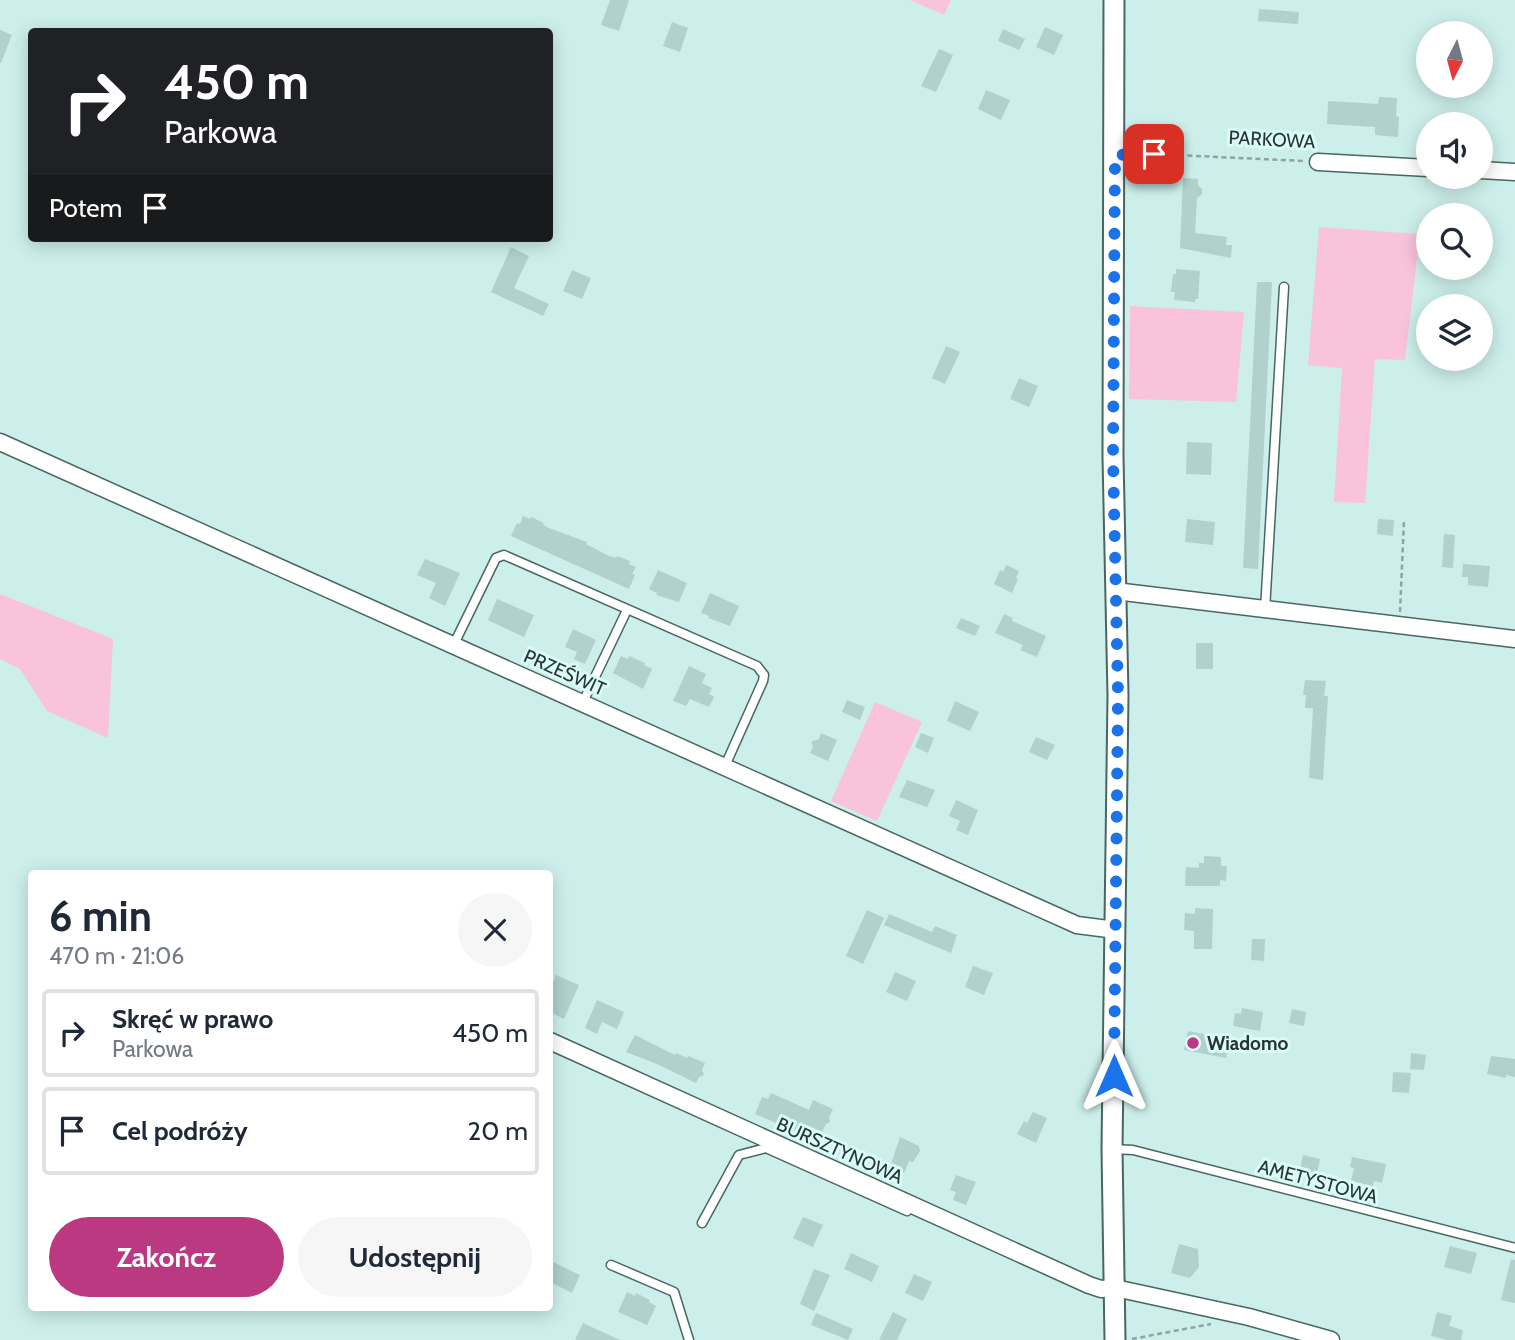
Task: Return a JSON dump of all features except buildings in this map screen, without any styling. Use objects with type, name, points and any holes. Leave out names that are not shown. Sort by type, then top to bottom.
[{"type":"street","points":[[1114,0],[1113,457],[1118,695],[1112,1149],[1115,1340]]},
{"type":"street","name":"PARKOWA","points":[[1318,162],[1416,167]]},
{"type":"street","points":[[1493,171],[1515,172]]},
{"type":"street","name":"PRZEŚWIT","points":[[0,442],[1077,925],[1116,930]]},
{"type":"street","points":[[1115,591],[1515,639]]},
{"type":"street","name":"BURSZTYNOWA","points":[[553,1042],[1088,1285],[1115,1295],[1249,1317],[1331,1340]]},
{"type":"lane","points":[[1265,610],[1284,287]]},
{"type":"lane","points":[[454,645],[499,555],[504,555],[761,670],[763,681],[725,766]]},
{"type":"lane","points":[[583,702],[627,610]]},
{"type":"lane","points":[[702,1223],[739,1155],[766,1148],[1115,1295]]},
{"type":"lane","name":"AMETYSTOWA","points":[[1112,1149],[1133,1150],[1515,1248]]},
{"type":"lane","points":[[611,1265],[674,1292],[689,1340]]},
{"type":"path","name":"PARKOWA","points":[[1115,155],[1154,154],[1318,162]]},
{"type":"path","points":[[1400,626],[1404,520]]},
{"type":"path","points":[[1128,1340],[1222,1322]]},
{"type":"shaded area","points":[[910,0],[951,0],[944,15]]},
{"type":"shaded area","points":[[1319,227],[1416,234],[1416,268],[1405,360],[1375,359],[1365,503],[1334,502],[1342,368],[1308,365]]},
{"type":"shaded area","points":[[1130,306],[1244,312],[1236,402],[1129,399]]},
{"type":"shaded area","points":[[0,594],[113,639],[108,738],[47,711],[20,669],[0,659]]},
{"type":"shaded area","points":[[875,702],[922,722],[877,821],[831,801]]},
{"type":"place","name":"Wiadomo","points":[[1193,1043]]},
{"type":"route","points":[[1114,1076],[1118,695],[1113,457],[1115,155],[1154,154]]}]
